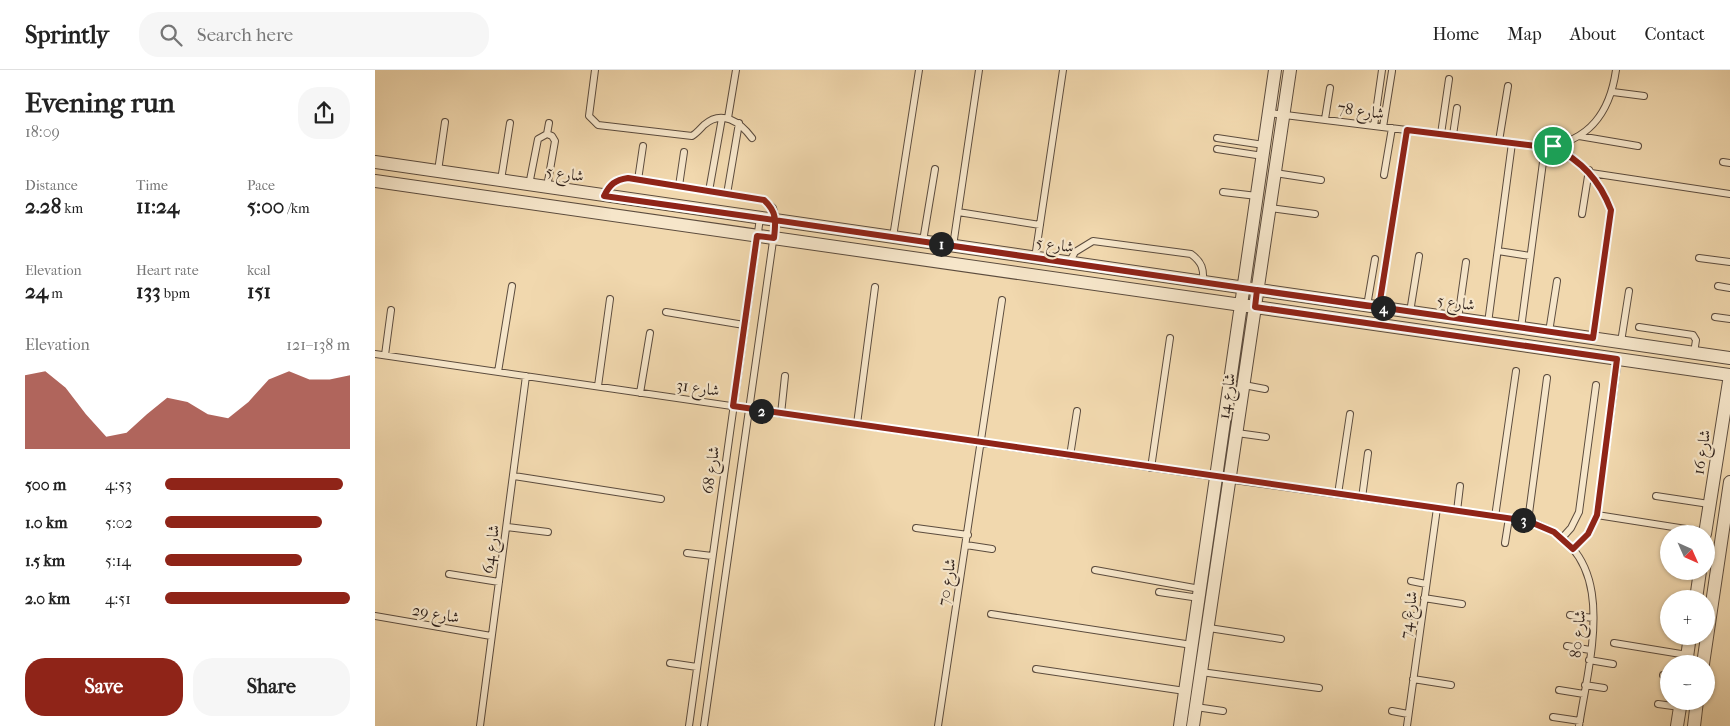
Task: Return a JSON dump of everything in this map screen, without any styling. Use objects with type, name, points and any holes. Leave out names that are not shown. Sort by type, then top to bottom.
[{"type":"street","name":"شارع 14","points":[[1180,726],[1275,70]]},
{"type":"street","name":"شارع 14","points":[[1193,726],[1290,70]]},
{"type":"street","name":"شارع 5","points":[[375,162],[1730,358]]},
{"type":"street","name":"شارع 5","points":[[375,181],[1730,375]]},
{"type":"street","name":"شارع 16","points":[[1706,525],[1730,375]]},
{"type":"street","name":"شارع 16","points":[[1704,655],[1730,482]]},
{"type":"street","points":[[1677,726],[1680,710]]},
{"type":"street","points":[[1694,726],[1696,710]]},
{"type":"lane","points":[[595,70],[589,116],[599,124],[692,136],[703,125],[725,118],[739,123],[752,138]]},
{"type":"lane","points":[[709,191],[736,70]]},
{"type":"lane","points":[[893,237],[919,70]]},
{"type":"lane","points":[[953,246],[979,70]]},
{"type":"lane","points":[[1035,258],[1063,70]]},
{"type":"lane","points":[[1374,126],[1382,70]]},
{"type":"lane","name":"شارع 78","points":[[1269,113],[1545,147],[1553,146],[1579,136],[1594,124],[1605,110],[1613,92],[1616,70]]},
{"type":"lane","points":[[1383,127],[1392,71]]},
{"type":"lane","points":[[1441,134],[1449,79]]},
{"type":"lane","points":[[1499,141],[1508,86]]},
{"type":"lane","points":[[1325,120],[1330,88]]},
{"type":"lane","points":[[1613,92],[1644,96]]},
{"type":"lane","points":[[1453,135],[1457,108]]},
{"type":"lane","points":[[437,171],[445,122]]},
{"type":"lane","points":[[501,180],[510,123]]},
{"type":"lane","points":[[547,134],[549,123]]},
{"type":"lane","points":[[727,194],[739,123]]},
{"type":"lane","points":[[1384,175],[1392,128]]},
{"type":"lane","points":[[1373,306],[1407,130]]},
{"type":"lane","points":[[529,185],[538,139],[547,134],[553,136],[555,142],[547,187]]},
{"type":"lane","points":[[1579,136],[1638,146]]},
{"type":"lane","points":[[1217,138],[1263,150]]},
{"type":"lane","points":[[1488,323],[1512,143]]},
{"type":"lane","points":[[638,180],[643,146]]},
{"type":"lane","points":[[1553,146],[1572,156],[1590,172],[1603,190],[1611,210],[1593,338]]},
{"type":"lane","points":[[1521,328],[1545,147]]},
{"type":"lane","points":[[1217,149],[1263,150]]},
{"type":"lane","points":[[679,186],[684,152]]},
{"type":"lane","points":[[923,242],[935,169]]},
{"type":"lane","points":[[1590,172],[1730,194]]},
{"type":"lane","points":[[1582,214],[1590,172]]},
{"type":"lane","points":[[1275,173],[1321,180]]},
{"type":"lane","points":[[604,196],[609,186],[618,180],[638,180],[764,200],[773,208],[776,220]]},
{"type":"lane","points":[[1223,192],[1257,196]]},
{"type":"lane","points":[[1270,208],[1315,214]]},
{"type":"lane","points":[[958,212],[1040,225]]},
{"type":"lane","name":"شارع 68","points":[[689,726],[760,218]]},
{"type":"lane","name":"شارع 68","points":[[704,726],[776,220]]},
{"type":"lane","points":[[1069,262],[1075,252],[1093,242],[1191,254],[1199,260],[1204,270],[1203,282]]},
{"type":"lane","points":[[1498,251],[1530,256]]},
{"type":"lane","points":[[1410,312],[1419,256]]},
{"type":"lane","points":[[1699,258],[1730,262]]},
{"type":"lane","points":[[1373,306],[1375,259]]},
{"type":"lane","points":[[1457,319],[1466,262]]},
{"type":"lane","points":[[1549,332],[1557,280]]},
{"type":"lane","points":[[498,372],[512,286]]},
{"type":"lane","points":[[1718,286],[1730,288]]},
{"type":"lane","points":[[857,424],[875,287]]},
{"type":"lane","points":[[1621,342],[1629,291]]},
{"type":"lane","points":[[598,386],[610,299]]},
{"type":"lane","name":"شارع 70","points":[[938,726],[1002,300]]},
{"type":"lane","points":[[385,355],[391,310]]},
{"type":"lane","points":[[666,312],[744,325]]},
{"type":"lane","points":[[1715,316],[1730,319]]},
{"type":"lane","points":[[1639,327],[1693,335],[1696,340],[1694,353]]},
{"type":"lane","points":[[640,393],[650,333]]},
{"type":"lane","points":[[1151,468],[1171,338]]},
{"type":"lane","name":"شارع 31","points":[[375,354],[1151,468],[1528,521],[1546,528],[1562,538],[1573,549]]},
{"type":"lane","points":[[1573,549],[1588,534],[1597,515],[1617,359]]},
{"type":"lane","points":[[1495,516],[1516,371]]},
{"type":"lane","name":"شارع 64","points":[[480,726],[526,376]]},
{"type":"lane","points":[[781,414],[785,376]]},
{"type":"lane","points":[[1528,521],[1547,378]]},
{"type":"lane","points":[[1244,385],[1265,389]]},
{"type":"lane","points":[[1562,538],[1571,528],[1579,512],[1596,385]]},
{"type":"lane","points":[[1070,456],[1077,411]]},
{"type":"lane","points":[[1338,494],[1350,414]]},
{"type":"lane","points":[[1237,432],[1266,437]]},
{"type":"lane","points":[[1362,498],[1368,454]]},
{"type":"lane","points":[[513,476],[661,498]]},
{"type":"lane","points":[[1457,511],[1460,486]]},
{"type":"lane","points":[[1656,496],[1709,504]]},
{"type":"lane","name":"شارع 74","points":[[1407,726],[1437,508]]},
{"type":"lane","points":[[1597,515],[1660,526]]},
{"type":"lane","points":[[1505,544],[1509,518]]},
{"type":"lane","points":[[507,526],[548,532]]},
{"type":"lane","points":[[916,528],[967,535]]},
{"type":"lane","points":[[966,545],[992,549]]},
{"type":"lane","name":"شارع 80","points":[[1573,549],[1581,559],[1591,582],[1594,607],[1589,660],[1579,724]]},
{"type":"lane","points":[[687,553],[712,556]]},
{"type":"lane","points":[[1095,570],[1200,593]]},
{"type":"lane","points":[[449,574],[499,582]]},
{"type":"lane","points":[[1411,581],[1426,584]]},
{"type":"lane","points":[[1159,592],[1200,593]]},
{"type":"lane","points":[[1425,598],[1462,604]]},
{"type":"lane","points":[[991,614],[1192,645]]},
{"type":"lane","points":[[1406,615],[1422,617]]},
{"type":"lane","points":[[1571,615],[1593,618]]},
{"type":"lane","name":"شارع 29","points":[[375,616],[491,636]]},
{"type":"lane","points":[[1209,628],[1281,639]]},
{"type":"lane","points":[[1614,643],[1666,655]]},
{"type":"lane","points":[[1567,646],[1590,650]]},
{"type":"lane","points":[[1589,660],[1613,664]]},
{"type":"lane","points":[[670,663],[697,667]]},
{"type":"lane","points":[[1036,669],[1185,691]]},
{"type":"lane","points":[[1201,672],[1319,688]]},
{"type":"lane","points":[[1413,679],[1451,685]]},
{"type":"lane","points":[[1585,685],[1604,688]]},
{"type":"lane","points":[[1559,690],[1584,694]]},
{"type":"lane","points":[[1196,707],[1223,711]]},
{"type":"lane","points":[[1392,711],[1408,714]]},
{"type":"lane","points":[[1553,717],[1579,724]]},
{"type":"route","points":[[1553,146],[1545,147],[1407,130],[1379,307],[1367,306],[1257,290],[953,246],[834,229],[776,220],[604,196],[609,186],[618,180],[628,178],[764,200],[773,208],[776,220],[774,238],[757,236],[733,406],[1528,521],[1554,532],[1573,549],[1588,534],[1597,515],[1617,359],[1255,307],[1257,290],[1379,307],[1593,338],[1611,210],[1603,190],[1591,173],[1572,156],[1553,146]]}]
